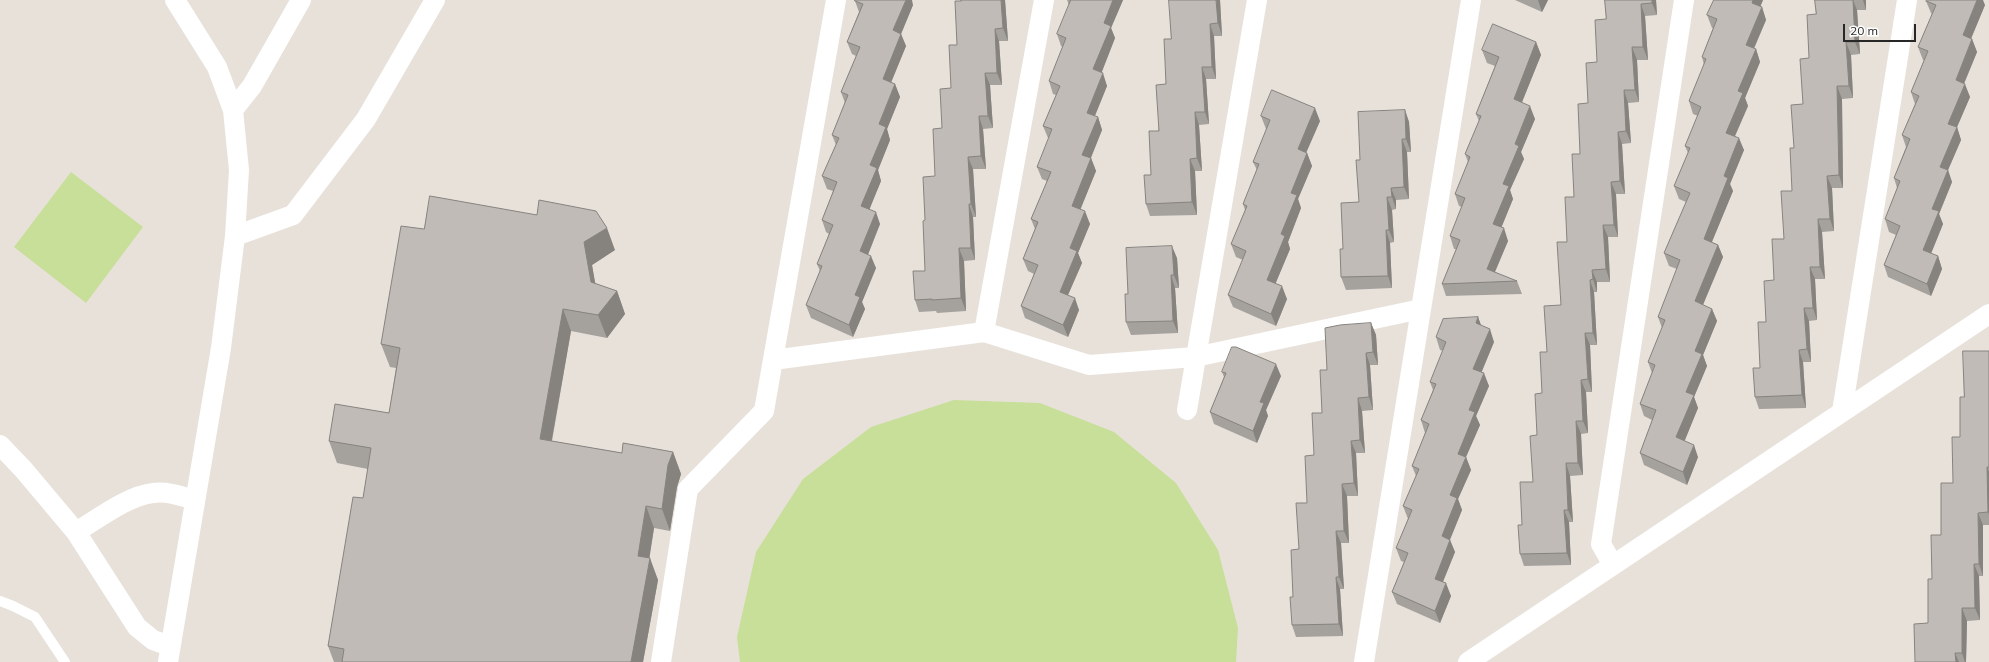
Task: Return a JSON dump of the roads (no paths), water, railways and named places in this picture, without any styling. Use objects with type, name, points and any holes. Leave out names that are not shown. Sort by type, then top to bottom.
[{"type":"street","points":[[0,445],[24,469],[76,532],[137,627],[169,654],[221,348],[235,236],[239,170],[233,110],[217,67],[175,0]]},
{"type":"street","points":[[233,110],[252,86],[301,0]]},
{"type":"street","points":[[235,236],[292,215],[366,119],[435,0]]},
{"type":"street","points":[[661,662],[688,489],[764,412],[836,0]]},
{"type":"street","points":[[984,332],[1044,0]]},
{"type":"street","points":[[1187,410],[1257,0]]},
{"type":"street","points":[[1364,662],[1471,0]]},
{"type":"street","points":[[1613,565],[1601,544],[1684,0]]},
{"type":"street","points":[[1842,412],[1907,0]]},
{"type":"street","points":[[773,360],[984,332],[1088,365],[1195,357],[1421,308]]},
{"type":"street","points":[[1468,662],[1989,314]]},
{"type":"street","points":[[76,532],[133,498],[153,493],[172,493],[195,500]]},
{"type":"lane","points":[[0,601],[35,617],[65,662]]}]
